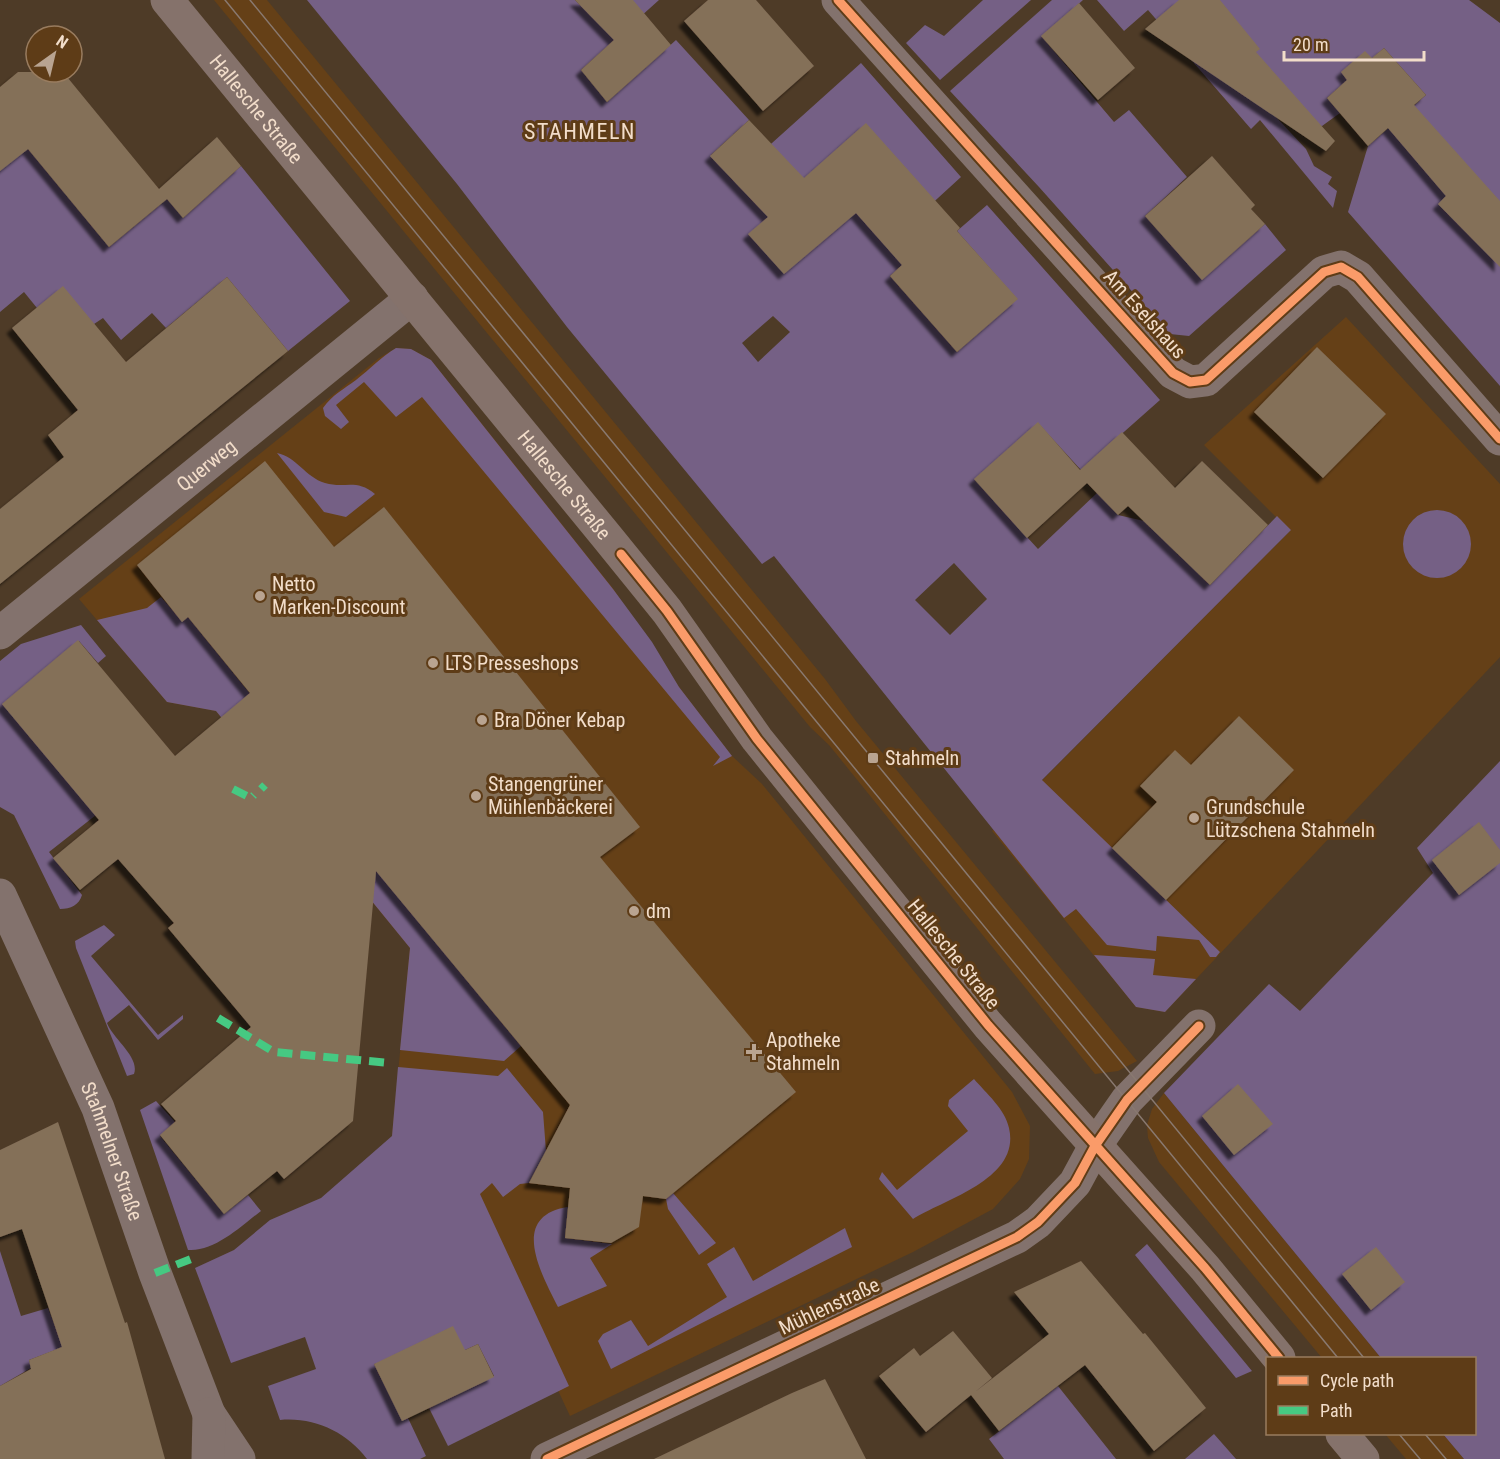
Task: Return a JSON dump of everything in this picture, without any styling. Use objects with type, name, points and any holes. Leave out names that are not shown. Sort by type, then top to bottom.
[{"type":"street","name":"Hallesche Straße","points":[[167,0],[667,612],[761,744],[1018,1061],[1205,1268],[1278,1357]]},
{"type":"street","name":"Am Eselshaus","points":[[838,0],[1173,373],[1190,382],[1206,380],[1324,272],[1341,267],[1358,277],[1500,440]]},
{"type":"street","name":"Querweg","points":[[0,633],[412,298]]},
{"type":"street","name":"Stahmelner Straße","points":[[0,895],[98,1108],[155,1273],[209,1414],[239,1459]]},
{"type":"street","name":"Mühlenstraße","points":[[547,1459],[1017,1237],[1038,1222],[1075,1183],[1095,1146],[1127,1100],[1199,1026]]},
{"type":"street","name":"Stahmelner Straße","points":[[208,1459],[209,1414]]},
{"type":"street","points":[[1343,1435],[1363,1459]]},
{"type":"shaded area","points":[[214,0],[267,0],[1137,1061],[1118,1071],[1095,1074],[829,745],[810,727]]},
{"type":"shaded area","points":[[307,0],[575,0],[581,6],[587,0],[659,0],[581,70],[607,102],[676,40],[749,120],[711,155],[732,179],[861,63],[961,177],[903,230],[920,250],[890,276],[957,352],[1017,299],[957,231],[987,205],[1160,400],[1081,470],[1038,423],[975,480],[1038,549],[1097,493],[1118,515],[1144,521],[1210,585],[1277,516],[1291,530],[1042,780],[1220,952],[1216,957],[1210,957],[1199,940],[1157,936],[1156,951],[1107,945],[1076,909],[1064,918],[774,556],[762,564],[567,327],[457,184]],"holes":[[[773,316],[790,332],[758,362],[742,343]],[[954,563],[987,599],[950,635],[915,600]]]},
{"type":"shaded area","points":[[983,0],[1031,0],[940,80],[906,43],[925,25],[944,36]]},
{"type":"shaded area","points":[[1052,0],[1083,0],[1042,37],[1114,122],[1129,110],[1187,177],[1145,216],[1202,279],[1265,224],[1286,250],[1189,336],[1170,334],[950,91]]},
{"type":"shaded area","points":[[1097,0],[1469,0],[1500,23],[1500,386],[1348,212],[1368,146],[1426,95],[1384,48],[1327,98],[1340,113],[1322,126],[1275,116],[1306,149],[1314,166],[1332,177],[1328,184],[1337,191],[1333,208],[1260,120],[1251,129],[1148,10],[1124,31]]},
{"type":"shaded area","points":[[28,149],[109,247],[167,199],[183,218],[241,166],[350,301],[288,351],[227,277],[166,328],[152,313],[121,340],[103,318],[94,324],[37,308],[24,292],[0,312],[0,157]]},
{"type":"shaded area","points":[[1346,317],[1500,484],[1500,657],[1165,1012],[1136,1007],[992,831],[1290,531],[1204,445]]},
{"type":"shaded area","points":[[396,348],[411,349],[431,360],[612,587],[679,687],[732,756],[762,784],[1012,1092],[1030,1126],[1029,1159],[1020,1179],[993,1209],[913,1252],[570,1416],[448,1155],[392,1136],[410,948],[216,711],[167,702],[79,599],[379,358]]},
{"type":"shaded area","points":[[396,348],[411,349],[431,360],[613,589],[652,642],[679,687],[732,756],[713,766],[720,757],[422,397],[396,417],[364,382],[336,405],[349,422],[341,429],[325,416],[323,408],[330,399]]},
{"type":"shaded area","points":[[277,453],[284,455],[325,483],[362,486],[375,494],[346,517],[324,512]]},
{"type":"shaded area","points":[[1437,510],[1450,512],[1461,520],[1469,531],[1471,544],[1469,557],[1461,568],[1450,576],[1437,578],[1424,576],[1413,568],[1405,557],[1403,544],[1405,531],[1413,520],[1424,512]]},
{"type":"shaded area","points":[[161,597],[182,621],[188,617],[260,706],[234,733],[216,711],[167,702],[97,620],[147,608]]},
{"type":"shaded area","points":[[81,625],[106,656],[98,663],[79,641],[96,815],[49,852],[82,895],[74,906],[60,909],[14,815],[0,807],[0,661],[21,644]]},
{"type":"shaded area","points":[[1500,761],[1500,1459],[1464,1459],[1444,1435],[1476,1435],[1476,1357],[1380,1357],[1164,1093],[1269,984],[1300,1011],[1433,873],[1417,848]]},
{"type":"shaded area","points":[[295,772],[521,1046],[504,1061],[400,1050],[410,948],[278,786]]},
{"type":"shaded area","points":[[104,925],[115,935],[91,956],[158,1035],[183,1015],[183,1019],[158,1040],[129,1005],[107,1023],[133,1061],[134,1074],[127,1076],[76,948],[75,941]]},
{"type":"shaded area","points":[[1094,955],[1155,959],[1153,975],[1196,979],[1165,1012],[1136,1007]]},
{"type":"shaded area","points":[[398,1067],[498,1076],[507,1068],[543,1112],[546,1151],[529,1183],[520,1184],[503,1197],[492,1183],[480,1194],[569,1386],[448,1446],[429,1408],[494,1376],[478,1344],[465,1350],[374,1364],[402,1420],[408,1418],[426,1456],[420,1459],[367,1459],[359,1449],[329,1428],[305,1421],[280,1420],[268,1386],[316,1369],[305,1337],[231,1363],[195,1268],[234,1250],[270,1220],[321,1198],[392,1136]]},
{"type":"shaded area","points":[[974,1079],[995,1102],[1007,1121],[1010,1146],[1004,1161],[978,1185],[913,1219],[879,1179],[882,1172],[897,1190],[968,1131],[948,1106],[949,1100]]},
{"type":"shaded area","points":[[1164,1093],[1380,1357],[1321,1357],[1159,1162],[1148,1138],[1147,1125],[1152,1109]]},
{"type":"shaded area","points":[[156,1101],[175,1122],[160,1136],[224,1214],[248,1195],[261,1211],[227,1237],[208,1247],[188,1250],[140,1110]]},
{"type":"shaded area","points":[[673,1193],[716,1243],[699,1255],[668,1209],[666,1199]]},
{"type":"shaded area","points":[[568,1207],[565,1238],[612,1244],[590,1258],[607,1286],[558,1307],[538,1264],[534,1248],[534,1234],[539,1222],[550,1213]]},
{"type":"shaded area","points":[[845,1228],[852,1247],[611,1369],[598,1341],[603,1334],[631,1320],[648,1346],[727,1297],[707,1264],[734,1247],[753,1281]]},
{"type":"shaded area","points":[[1147,1244],[1252,1371],[1236,1378],[1135,1255]]},
{"type":"shaded area","points":[[0,1251],[21,1316],[48,1308],[63,1347],[29,1360],[31,1368],[0,1386]]},
{"type":"shaded area","points":[[1058,1386],[1116,1459],[1004,1459],[989,1439]]},
{"type":"shaded area","points":[[1214,1434],[1236,1459],[1185,1459]]},
{"type":"shaded area","points":[[1386,1435],[1444,1435],[1464,1459],[1406,1459]]},
{"type":"building","points":[[575,0],[633,0],[671,45],[607,102],[581,70],[614,40]]},
{"type":"building","points":[[708,0],[756,0],[814,66],[763,111],[684,21]]},
{"type":"building","points":[[1179,0],[1220,0],[1260,49],[1256,52],[1335,141],[1326,151],[1145,29]]},
{"type":"building","points":[[1079,3],[1135,68],[1098,100],[1041,36]]},
{"type":"building","points":[[1384,48],[1426,95],[1414,105],[1500,201],[1500,267],[1438,204],[1446,196],[1388,128],[1368,146],[1327,98],[1347,80],[1341,72],[1365,51],[1372,58]]},
{"type":"building","points":[[18,72],[24,72],[24,84],[73,84],[159,189],[217,137],[241,166],[183,218],[167,199],[109,247],[28,149],[0,171],[0,87]]},
{"type":"building","points":[[749,120],[804,178],[866,123],[960,228],[957,231],[1018,299],[957,352],[890,276],[902,265],[856,213],[784,274],[748,234],[768,217],[710,156]]},
{"type":"building","points":[[1212,156],[1255,205],[1251,209],[1265,224],[1202,280],[1145,216]]},
{"type":"building","points":[[227,277],[288,351],[0,584],[0,509],[64,457],[48,435],[78,410],[12,328],[63,286],[126,362]]},
{"type":"building","points":[[1317,347],[1386,414],[1323,478],[1254,412]]},
{"type":"building","points":[[1038,422],[1080,470],[1122,432],[1175,488],[1202,461],[1268,525],[1210,585],[1128,506],[1118,515],[1087,483],[1027,538],[974,479]]},
{"type":"building","points":[[265,461],[334,547],[384,507],[640,827],[600,857],[796,1092],[666,1199],[643,1196],[639,1227],[611,1243],[565,1238],[570,1188],[529,1183],[570,1105],[376,871],[353,1121],[284,1179],[277,1171],[224,1214],[160,1135],[176,1121],[161,1104],[251,1027],[168,928],[174,923],[118,859],[80,890],[53,858],[99,820],[2,704],[78,640],[175,756],[250,693],[188,617],[182,622],[137,565]]},
{"type":"building","name":"Grundschule Lützschena Stahmeln","points":[[1239,716],[1294,770],[1166,900],[1112,848],[1157,802],[1140,786],[1175,750],[1191,765]]},
{"type":"building","points":[[1479,822],[1500,850],[1500,863],[1459,895],[1432,860]]},
{"type":"building","points":[[1238,1084],[1273,1124],[1234,1155],[1202,1116]]},
{"type":"building","points":[[58,1122],[125,1323],[127,1322],[165,1459],[0,1459],[0,1386],[31,1369],[29,1360],[62,1347],[22,1229],[0,1237],[0,1150]]},
{"type":"building","points":[[1376,1247],[1405,1282],[1371,1310],[1342,1274]]},
{"type":"building","points":[[1081,1261],[1143,1334],[1145,1333],[1206,1408],[1154,1451],[1085,1365],[999,1431],[971,1395],[926,1432],[879,1376],[914,1348],[920,1356],[953,1331],[992,1378],[975,1392],[1049,1334],[1014,1292]]},
{"type":"building","points":[[453,1326],[465,1350],[478,1344],[494,1377],[402,1421],[374,1364]]},
{"type":"building","points":[[825,1379],[866,1459],[654,1459],[792,1393]]},
{"type":"tram line","points":[[225,0],[1337,1357]]},
{"type":"tram line","points":[[250,0],[1363,1357]]},
{"type":"tram line","points":[[1400,1435],[1420,1459]]},
{"type":"tram line","points":[[1426,1435],[1446,1459]]},
{"type":"marked path","points":[[261,789],[265,785]]},
{"type":"marked path","points":[[233,789],[251,798],[254,795]]},
{"type":"marked path","points":[[218,1018],[274,1052],[389,1063]]},
{"type":"marked path","points":[[155,1273],[196,1257]]},
{"type":"cycle path","points":[[838,0],[1173,373],[1190,382],[1206,380],[1324,272],[1341,267],[1358,277],[1500,439]]},
{"type":"cycle path","points":[[621,554],[667,611],[757,739],[988,1025],[1205,1268],[1278,1357]]},
{"type":"cycle path","points":[[547,1459],[1017,1237],[1038,1222],[1075,1183],[1095,1146],[1127,1100],[1199,1026]]},
{"type":"place","name":"Netto Marken-Discount","points":[[260,596]]},
{"type":"place","name":"LTS Presseshops","points":[[433,663]]},
{"type":"place","name":"Bra Döner Kebap","points":[[482,720]]},
{"type":"place","name":"Stahmeln","points":[[873,758]]},
{"type":"place","name":"Stangengrüner Mühlenbäckerei","points":[[476,796]]},
{"type":"place","name":"Grundschule Lützschena Stahmeln","points":[[1194,818]]},
{"type":"place","name":"dm","points":[[634,911]]},
{"type":"place","name":"Apotheke Stahmeln","points":[[754,1052]]},
{"type":"district","name":"STAHMELN","points":[[580,131]]}]
